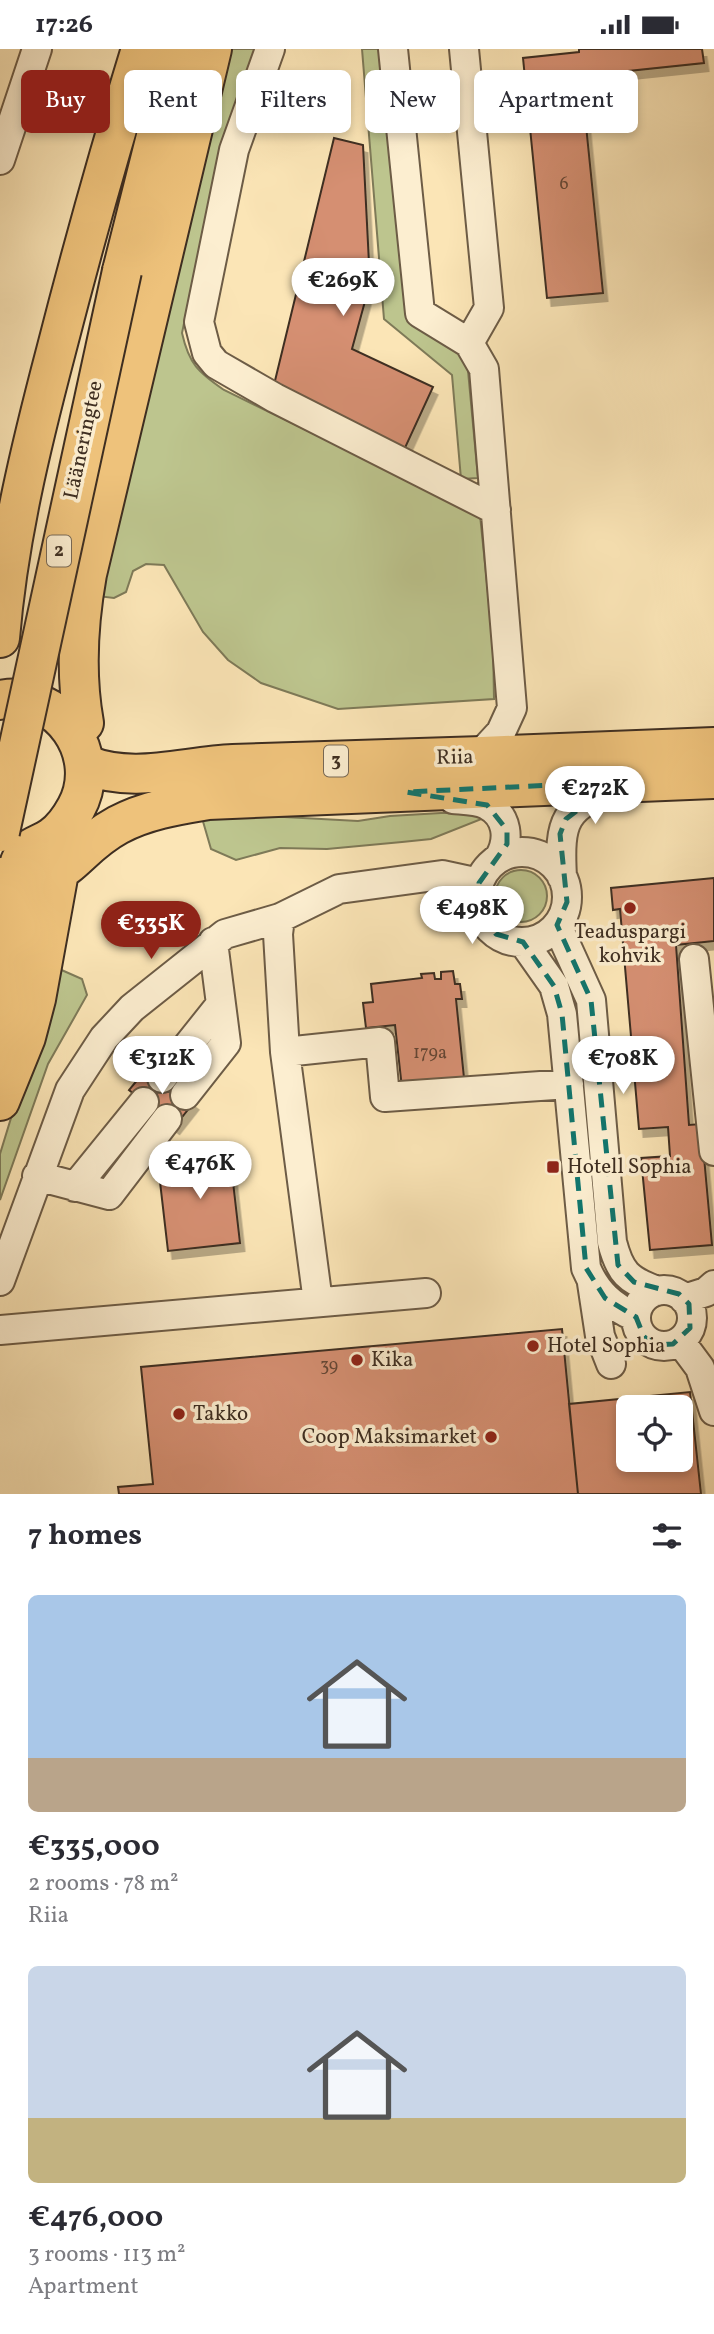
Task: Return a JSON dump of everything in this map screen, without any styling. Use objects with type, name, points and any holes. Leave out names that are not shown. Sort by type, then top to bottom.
[{"type":"highway","points":[[0,638],[19,502],[34,436],[72,289],[141,49]]},
{"type":"highway","name":"Lääneringtee","points":[[22,865],[122,271],[177,49]]},
{"type":"highway","points":[[22,865],[72,843],[89,824],[100,800],[94,752],[78,684],[81,610],[87,574],[169,223],[215,49]]},
{"type":"highway","points":[[0,540],[17,478],[34,436]]},
{"type":"highway","points":[[0,1070],[22,865],[29,848],[52,837],[67,822],[84,786],[94,752],[55,691],[43,686],[6,696],[34,436]]},
{"type":"highway","name":"Riia","points":[[22,865],[148,813],[202,783],[477,758],[714,747]]},
{"type":"highway","name":"Riia","points":[[94,752],[202,783],[406,792],[714,779]]},
{"type":"highway","name":"Riia","points":[[89,824],[121,805],[145,798],[177,797],[202,783]]},
{"type":"highway","points":[[0,1089],[24,996],[22,865]]},
{"type":"highway","points":[[0,1101],[26,1037],[36,999],[22,865]]},
{"type":"street","points":[[0,160],[37,49]]},
{"type":"street","points":[[270,49],[234,150],[201,308],[199,321],[207,353],[216,364],[275,398],[496,510]]},
{"type":"street","points":[[393,49],[421,313],[469,344],[484,369],[512,708],[522,725],[549,755]]},
{"type":"street","points":[[464,49],[489,308],[469,344]]},
{"type":"street","points":[[477,758],[501,732],[512,708]]},
{"type":"street","points":[[406,792],[487,805],[507,830],[507,844],[499,857],[483,873],[479,883],[478,905],[486,924],[496,934],[523,942],[536,940],[557,925],[566,902],[560,834],[566,819],[591,800],[638,781]]},
{"type":"street","points":[[499,857],[513,853],[535,855],[554,865],[562,877]]},
{"type":"street","points":[[0,1281],[70,1090],[104,1038],[132,1008],[213,942],[256,922],[280,918],[339,888],[442,876],[479,883]]},
{"type":"street","points":[[280,918],[278,934],[285,1052],[318,1302]]},
{"type":"street","points":[[557,925],[591,1000],[612,1242],[618,1265],[634,1282],[657,1291],[672,1291],[696,1302]]},
{"type":"street","points":[[185,1095],[226,1043],[213,942]]},
{"type":"street","points":[[523,942],[554,986],[562,1014],[586,1268],[592,1283],[600,1336],[611,1364],[617,1352],[640,1327],[645,1298],[657,1291]]},
{"type":"street","points":[[694,959],[714,1151]]},
{"type":"street","points":[[162,1078],[221,1005]]},
{"type":"street","points":[[285,1052],[380,1042],[385,1097],[569,1084]]},
{"type":"street","points":[[75,1187],[144,1102]]},
{"type":"street","points":[[37,1176],[108,1195],[167,1119]]},
{"type":"street","points":[[592,1283],[657,1345],[680,1341],[690,1328],[696,1302],[714,1285]]},
{"type":"street","points":[[0,1329],[426,1293]]},
{"type":"street","points":[[680,1341],[700,1368],[714,1411]]},
{"type":"highlighted area","points":[[638,781],[591,800],[566,819],[560,834],[567,902],[557,925],[591,1000],[618,1265],[634,1282],[679,1294],[689,1304],[690,1328],[673,1344],[657,1345],[644,1337],[636,1317],[605,1298],[586,1268],[562,1014],[554,986],[523,942],[496,934],[479,912],[479,883],[507,844],[507,830],[487,805],[406,792]]},
{"type":"green space","points":[[221,49],[256,49],[249,70],[236,70],[236,105],[220,150],[182,333],[188,352],[201,372],[224,390],[480,515],[493,642],[494,699],[338,709],[261,683],[228,660],[203,632],[164,565],[146,564],[133,571],[126,592],[114,598],[97,596],[202,133],[222,133],[222,70],[216,70]]},
{"type":"green space","points":[[362,49],[379,49],[381,70],[365,70],[365,86]]},
{"type":"green space","points":[[369,133],[388,133],[407,318],[467,360],[478,478],[461,479],[452,375],[384,319]]},
{"type":"green space","points":[[441,813],[472,813],[484,818],[431,839],[327,849],[280,848],[236,860],[211,849],[202,818],[266,816],[358,821]]},
{"type":"green space","points":[[521,870],[531,872],[539,878],[545,886],[545,906],[539,914],[531,920],[521,922],[511,920],[503,914],[497,906],[495,896],[497,886],[503,878],[511,872]]},
{"type":"green space","points":[[57,968],[82,979],[87,995],[48,1064],[0,1200],[0,1154]]},
{"type":"building","points":[[579,49],[702,49],[704,63],[638,70],[524,70],[523,58],[579,52]]},
{"type":"building","points":[[530,133],[587,133],[603,293],[547,298]]},
{"type":"building","points":[[334,138],[363,145],[370,283],[352,349],[433,387],[404,450],[273,389]]},
{"type":"building","points":[[714,878],[714,941],[676,945],[689,1125],[701,1124],[712,1245],[650,1250],[641,1158],[670,1156],[668,1127],[639,1129],[620,909],[613,910],[611,888]]},
{"type":"building","points":[[453,971],[455,984],[460,984],[462,999],[456,999],[464,1078],[402,1088],[395,1025],[366,1028],[363,1003],[373,1002],[371,984],[422,978],[421,974],[434,973],[435,979],[441,979],[441,972]]},
{"type":"building","points":[[148,1067],[194,1102],[175,1126],[129,1090]]},
{"type":"building","points":[[229,1147],[240,1243],[168,1251],[159,1173],[174,1171],[172,1154]]},
{"type":"building","points":[[562,1329],[578,1494],[119,1494],[118,1487],[153,1484],[141,1367]]},
{"type":"building","points":[[690,1392],[690,1395],[660,1395]]},
{"type":"building","points":[[616,1399],[616,1472],[693,1472],[693,1420],[701,1494],[578,1494],[569,1404]]},
{"type":"place","name":"Teaduspargi kohvik","points":[[630,908]]},
{"type":"place","name":"Hotell Sophia","points":[[553,1167]]},
{"type":"place","name":"Hotel Sophia","points":[[533,1346]]},
{"type":"place","name":"Kika","points":[[357,1360]]},
{"type":"place","name":"Takko","points":[[179,1414]]},
{"type":"place","name":"Coop Maksimarket","points":[[491,1437]]}]
